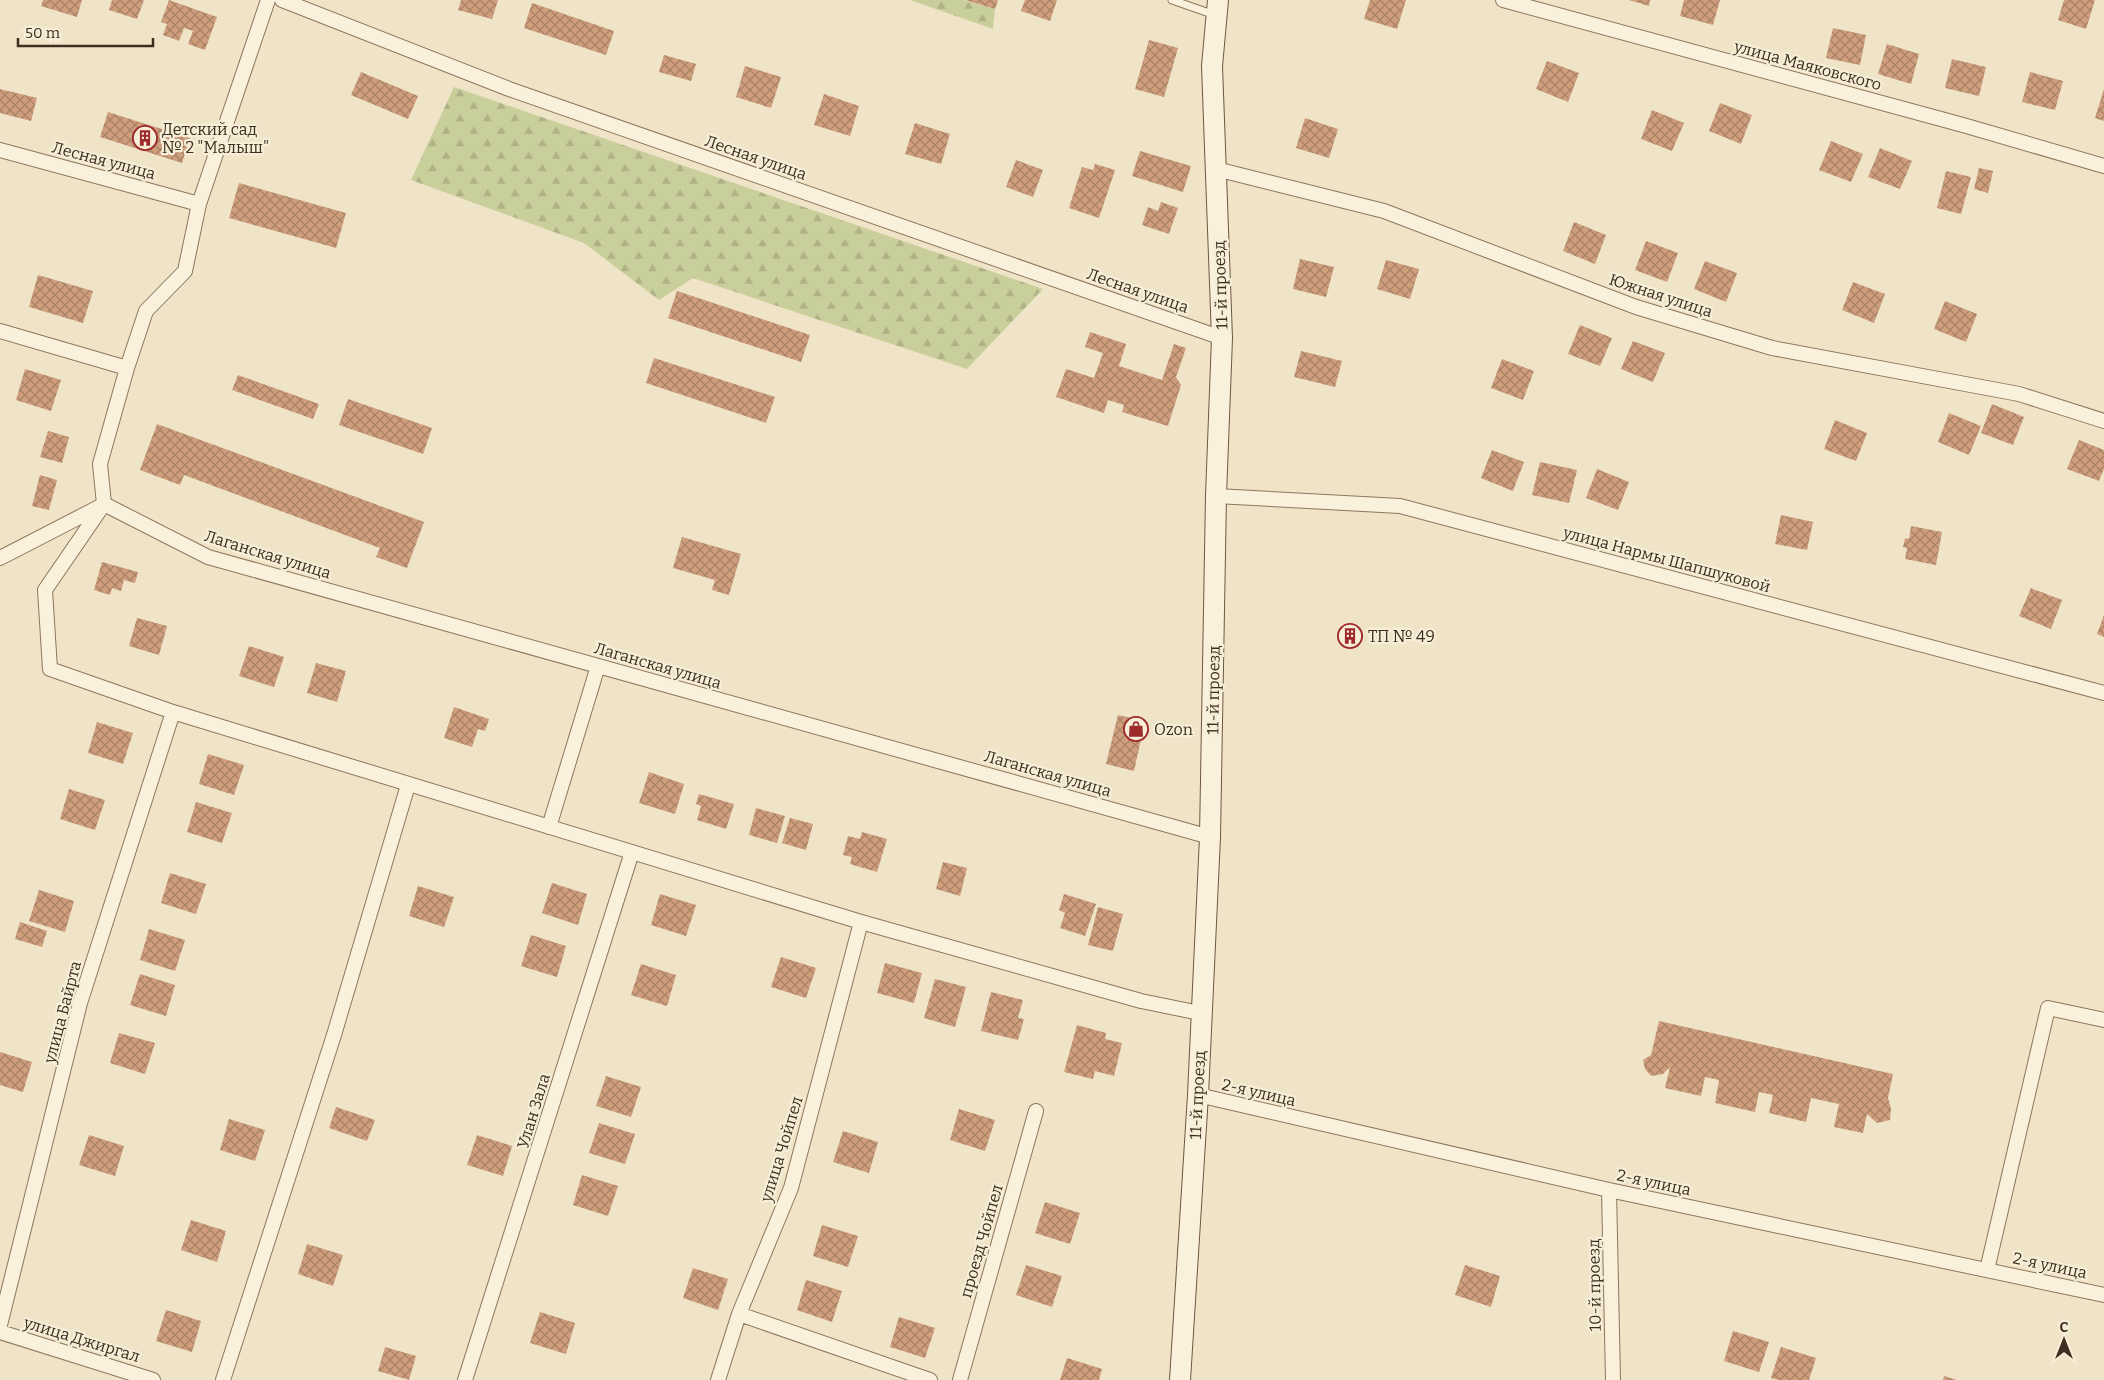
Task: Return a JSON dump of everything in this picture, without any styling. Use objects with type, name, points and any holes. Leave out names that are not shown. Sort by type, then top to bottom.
[{"type":"street","points":[[268,0],[199,204],[185,271],[146,311],[127,368],[100,464],[104,504],[45,590],[50,668],[173,712],[861,922],[1141,1001],[1200,1013]]},
{"type":"street","name":"Лесная улица","points":[[282,0],[509,89],[1222,338]]},
{"type":"street","name":"улица Маяковского","points":[[1503,0],[1963,125],[2104,166]]},
{"type":"street","name":"11-й проезд","points":[[1180,1380],[1198,1096],[1200,1013],[1210,837],[1216,496],[1222,338],[1212,66],[1217,8]]},
{"type":"street","name":"Лесная улица","points":[[0,150],[199,204]]},
{"type":"street","name":"Южная улица","points":[[1216,169],[1384,211],[1636,307],[1772,348],[2019,394],[2104,421]]},
{"type":"street","points":[[0,331],[127,368]]},
{"type":"street","name":"улица Нармы Шапшуковой","points":[[1216,496],[1400,506],[2104,693]]},
{"type":"street","points":[[0,558],[104,504]]},
{"type":"street","name":"Лаганская улица","points":[[104,504],[208,557],[1210,837]]},
{"type":"street","points":[[549,828],[598,666]]},
{"type":"street","name":"улица Байрта","points":[[0,1325],[80,1003],[173,712]]},
{"type":"street","points":[[224,1380],[334,1035],[408,785]]},
{"type":"street","name":"Улан Зала","points":[[464,1380],[632,852]]},
{"type":"street","name":"улица Чойпел","points":[[718,1380],[739,1314],[791,1188],[861,922]]},
{"type":"street","points":[[1987,1270],[2048,1008],[2104,1020]]},
{"type":"street","name":"2-я улица","points":[[1198,1096],[1609,1190],[2104,1294]]},
{"type":"street","name":"проезд Чойпел","points":[[960,1380],[1036,1111]]},
{"type":"street","name":"10-й проезд","points":[[1609,1190],[1613,1380]]},
{"type":"street","points":[[739,1314],[930,1380]]},
{"type":"street","name":"улица Джиргал","points":[[0,1332],[153,1380]]},
{"type":"lane","points":[[1172,0],[1217,8]]},
{"type":"green space","points":[[910,0],[963,0],[995,9],[993,29]]},
{"type":"green space","points":[[454,87],[1043,289],[967,369],[693,278],[659,300],[584,243],[411,180]]},
{"type":"building","points":[[43,0],[82,0],[77,17],[41,6]]},
{"type":"building","points":[[112,0],[144,0],[137,19],[109,10]]},
{"type":"building","points":[[169,0],[217,17],[205,50],[188,44],[193,31],[184,28],[179,41],[163,35],[167,24],[161,22]]},
{"type":"building","points":[[461,0],[498,0],[492,19],[458,10]]},
{"type":"building","points":[[965,0],[998,0],[995,9]]},
{"type":"building","points":[[1025,0],[1057,0],[1050,21],[1021,11]]},
{"type":"building","points":[[1370,0],[1406,0],[1397,29],[1364,19]]},
{"type":"building","points":[[1629,0],[1650,0],[1649,6]]},
{"type":"building","points":[[1684,0],[1720,0],[1713,25],[1680,16]]},
{"type":"building","points":[[2064,0],[2095,0],[2086,29],[2058,20]]},
{"type":"building","points":[[532,3],[614,31],[606,55],[524,28]]},
{"type":"building","points":[[1833,28],[1866,35],[1860,65],[1826,58]]},
{"type":"building","points":[[1149,40],[1178,48],[1164,97],[1135,89]]},
{"type":"building","points":[[1887,44],[1919,54],[1911,84],[1878,74]]},
{"type":"building","points":[[664,55],[696,64],[691,81],[659,72]]},
{"type":"building","points":[[1952,59],[1986,67],[1979,96],[1945,88]]},
{"type":"building","points":[[1547,61],[1579,73],[1568,102],[1536,89]]},
{"type":"building","points":[[745,66],[781,77],[771,108],[736,97]]},
{"type":"building","points":[[361,72],[418,96],[408,119],[351,95]]},
{"type":"building","points":[[2030,72],[2063,81],[2055,110],[2022,102]]},
{"type":"building","points":[[0,89],[37,98],[31,121],[0,113]]},
{"type":"building","points":[[2104,89],[2104,121],[2095,118]]},
{"type":"building","points":[[824,94],[859,106],[850,136],[814,125]]},
{"type":"building","points":[[1720,103],[1752,115],[1741,144],[1709,131]]},
{"type":"building","points":[[1652,110],[1684,123],[1672,151],[1641,139]]},
{"type":"building","name":"Детский сад № 2 \"Малыш\"","points":[[108,112],[190,138],[182,163],[100,137]]},
{"type":"building","points":[[1305,118],[1338,129],[1329,158],[1296,148]]},
{"type":"building","points":[[915,123],[950,134],[941,164],[905,154]]},
{"type":"building","points":[[1831,141],[1863,154],[1851,182],[1819,170]]},
{"type":"building","points":[[1880,148],[1912,161],[1900,189],[1868,177]]},
{"type":"building","points":[[1140,151],[1191,166],[1183,192],[1132,176]]},
{"type":"building","points":[[1016,160],[1043,170],[1033,197],[1006,187]]},
{"type":"building","points":[[1095,164],[1115,170],[1099,218],[1069,208],[1082,167],[1093,170]]},
{"type":"building","points":[[1979,168],[1993,171],[1988,193],[1974,189]]},
{"type":"building","points":[[1946,171],[1971,177],[1961,214],[1937,208]]},
{"type":"building","points":[[239,183],[346,213],[336,248],[229,218]]},
{"type":"building","points":[[1161,202],[1178,208],[1169,234],[1142,225],[1148,207],[1158,211]]},
{"type":"building","points":[[1574,222],[1606,235],[1595,264],[1563,251]]},
{"type":"building","points":[[1646,241],[1678,253],[1667,282],[1635,270]]},
{"type":"building","points":[[1300,259],[1334,267],[1326,297],[1293,289]]},
{"type":"building","points":[[1386,260],[1419,269],[1410,299],[1377,289]]},
{"type":"building","points":[[1705,261],[1737,273],[1726,302],[1694,289]]},
{"type":"building","points":[[38,275],[93,291],[83,323],[29,307]]},
{"type":"building","points":[[1853,282],[1885,294],[1874,323],[1842,310]]},
{"type":"building","points":[[677,291],[810,335],[801,362],[668,318]]},
{"type":"building","points":[[1945,301],[1977,314],[1966,342],[1934,329]]},
{"type":"building","points":[[1580,325],[1612,338],[1600,366],[1568,354]]},
{"type":"building","points":[[1090,332],[1126,344],[1119,366],[1162,380],[1174,344],[1186,348],[1176,377],[1181,385],[1168,426],[1122,412],[1124,405],[1108,400],[1104,413],[1056,397],[1066,369],[1094,378],[1103,353],[1085,347]]},
{"type":"building","points":[[1633,341],[1665,353],[1653,382],[1621,369]]},
{"type":"building","points":[[1301,351],[1342,361],[1335,387],[1294,377]]},
{"type":"building","points":[[654,358],[775,397],[766,423],[646,383]]},
{"type":"building","points":[[1502,359],[1534,371],[1523,400],[1491,388]]},
{"type":"building","points":[[25,369],[61,380],[51,411],[16,400]]},
{"type":"building","points":[[238,375],[319,404],[313,419],[232,390]]},
{"type":"building","points":[[348,399],[432,428],[423,454],[339,425]]},
{"type":"building","points":[[1992,404],[2024,417],[2013,445],[1981,433]]},
{"type":"building","points":[[1949,413],[1981,426],[1969,455],[1938,442]]},
{"type":"building","points":[[1835,420],[1867,433],[1856,461],[1824,449]]},
{"type":"building","points":[[157,424],[424,522],[407,568],[376,557],[380,548],[184,475],[180,485],[140,470]]},
{"type":"building","points":[[48,431],[69,437],[62,463],[40,457]]},
{"type":"building","points":[[2079,440],[2104,450],[2104,469],[2099,481],[2067,469]]},
{"type":"building","points":[[1492,450],[1524,462],[1513,491],[1481,478]]},
{"type":"building","points":[[1540,462],[1577,470],[1569,503],[1532,495]]},
{"type":"building","points":[[1597,469],[1629,482],[1618,510],[1586,498]]},
{"type":"building","points":[[40,475],[57,480],[49,510],[32,506]]},
{"type":"building","points":[[1781,515],[1813,522],[1807,550],[1775,544]]},
{"type":"building","points":[[1911,526],[1942,532],[1936,565],[1905,559],[1907,548],[1903,547],[1905,538],[1909,539]]},
{"type":"building","points":[[682,537],[741,554],[729,595],[712,590],[715,580],[673,568]]},
{"type":"building","points":[[102,562],[138,572],[135,583],[124,580],[121,591],[112,588],[110,595],[94,590]]},
{"type":"building","points":[[2031,588],[2062,600],[2051,629],[2019,616]]},
{"type":"building","points":[[2104,615],[2104,637],[2097,634]]},
{"type":"building","points":[[137,618],[167,626],[159,655],[129,646]]},
{"type":"building","name":"ТП № 49","points":[[1344,630],[1357,631],[1357,642],[1343,641]]},
{"type":"building","points":[[249,646],[284,657],[274,687],[239,676]]},
{"type":"building","points":[[316,663],[346,671],[337,702],[307,693]]},
{"type":"building","points":[[454,707],[489,719],[485,731],[478,729],[472,747],[444,738]]},
{"type":"building","points":[[1118,715],[1145,721],[1134,771],[1106,764]]},
{"type":"building","points":[[97,722],[133,733],[123,764],[88,753]]},
{"type":"building","points":[[208,754],[244,765],[234,795],[199,784]]},
{"type":"building","points":[[649,772],[684,784],[675,814],[639,803]]},
{"type":"building","points":[[69,789],[105,800],[95,830],[60,819]]},
{"type":"building","points":[[699,794],[734,804],[726,829],[697,820],[701,806],[696,804]]},
{"type":"building","points":[[196,802],[232,813],[222,843],[187,832]]},
{"type":"building","points":[[756,808],[785,816],[777,843],[749,835]]},
{"type":"building","points":[[790,818],[813,824],[806,850],[782,843]]},
{"type":"building","points":[[862,832],[887,839],[877,872],[850,864],[852,857],[843,855],[848,836],[860,839]]},
{"type":"building","points":[[943,862],[967,868],[960,896],[936,889]]},
{"type":"building","points":[[170,873],[206,884],[196,914],[161,903]]},
{"type":"building","points":[[552,883],[587,894],[578,925],[542,913]]},
{"type":"building","points":[[418,886],[454,897],[444,927],[409,916]]},
{"type":"building","points":[[39,890],[74,901],[65,932],[29,921]]},
{"type":"building","points":[[660,894],[696,905],[686,936],[651,925]]},
{"type":"building","points":[[1064,894],[1096,904],[1085,936],[1060,928],[1065,913],[1059,910]]},
{"type":"building","points":[[1098,907],[1123,914],[1113,951],[1088,945]]},
{"type":"building","points":[[20,922],[47,931],[42,947],[15,939]]},
{"type":"building","points":[[149,929],[185,940],[175,971],[140,960]]},
{"type":"building","points":[[531,935],[566,946],[557,977],[521,966]]},
{"type":"building","points":[[781,957],[816,968],[806,998],[771,987]]},
{"type":"building","points":[[885,963],[922,973],[914,1003],[877,993]]},
{"type":"building","points":[[641,964],[676,975],[667,1006],[631,995]]},
{"type":"building","points":[[140,974],[175,985],[166,1016],[130,1005]]},
{"type":"building","points":[[935,979],[966,987],[955,1027],[924,1018]]},
{"type":"building","points":[[991,992],[1023,1000],[1018,1018],[1024,1019],[1018,1040],[981,1031]]},
{"type":"building","points":[[1659,1021],[1893,1074],[1888,1098],[1891,1108],[1890,1120],[1877,1123],[1867,1114],[1863,1133],[1834,1127],[1839,1104],[1811,1098],[1806,1122],[1769,1113],[1773,1095],[1759,1092],[1755,1112],[1715,1103],[1719,1080],[1705,1077],[1701,1096],[1665,1088],[1670,1067],[1663,1074],[1651,1076],[1645,1069],[1643,1060],[1651,1055]]},
{"type":"building","points":[[1077,1025],[1106,1033],[1105,1039],[1122,1043],[1114,1076],[1095,1071],[1093,1079],[1064,1072]]},
{"type":"building","points":[[119,1033],[155,1043],[145,1074],[110,1063]]},
{"type":"building","points":[[0,1052],[32,1062],[23,1092],[0,1085]]},
{"type":"building","points":[[606,1076],[641,1087],[631,1117],[596,1106]]},
{"type":"building","points":[[336,1107],[375,1120],[367,1141],[329,1128]]},
{"type":"building","points":[[959,1109],[995,1120],[985,1151],[950,1140]]},
{"type":"building","points":[[229,1119],[265,1130],[255,1161],[220,1150]]},
{"type":"building","points":[[599,1123],[635,1134],[625,1164],[589,1153]]},
{"type":"building","points":[[843,1131],[878,1142],[869,1173],[833,1162]]},
{"type":"building","points":[[89,1135],[124,1146],[115,1176],[79,1165]]},
{"type":"building","points":[[477,1135],[512,1146],[503,1176],[467,1165]]},
{"type":"building","points":[[582,1175],[618,1186],[608,1216],[573,1205]]},
{"type":"building","points":[[1045,1202],[1080,1213],[1070,1244],[1035,1233]]},
{"type":"building","points":[[191,1220],[226,1231],[217,1262],[181,1250]]},
{"type":"building","points":[[822,1225],[858,1236],[848,1267],[813,1256]]},
{"type":"building","points":[[307,1244],[343,1255],[333,1286],[298,1274]]},
{"type":"building","points":[[1026,1265],[1062,1276],[1052,1307],[1016,1295]]},
{"type":"building","points":[[1465,1265],[1500,1276],[1491,1307],[1455,1295]]},
{"type":"building","points":[[693,1268],[728,1279],[718,1310],[683,1298]]},
{"type":"building","points":[[806,1280],[842,1291],[832,1322],[797,1310]]},
{"type":"building","points":[[166,1310],[201,1321],[192,1352],[156,1341]]},
{"type":"building","points":[[540,1312],[575,1323],[566,1354],[530,1343]]},
{"type":"building","points":[[899,1317],[935,1328],[925,1358],[890,1347]]},
{"type":"building","points":[[1733,1331],[1769,1342],[1759,1372],[1724,1361]]},
{"type":"building","points":[[385,1347],[416,1356],[409,1380],[378,1371]]},
{"type":"building","points":[[1781,1347],[1816,1358],[1809,1380],[1779,1380],[1771,1378]]},
{"type":"building","points":[[1067,1358],[1102,1369],[1099,1380],[1060,1380]]},
{"type":"building","points":[[1944,1376],[1957,1380],[1943,1380]]},
{"type":"place","name":"Детский сад № 2 \"Малыш\"","points":[[145,138]]},
{"type":"place","name":"ТП № 49","points":[[1350,636]]},
{"type":"place","name":"Ozon","points":[[1136,729]]}]
